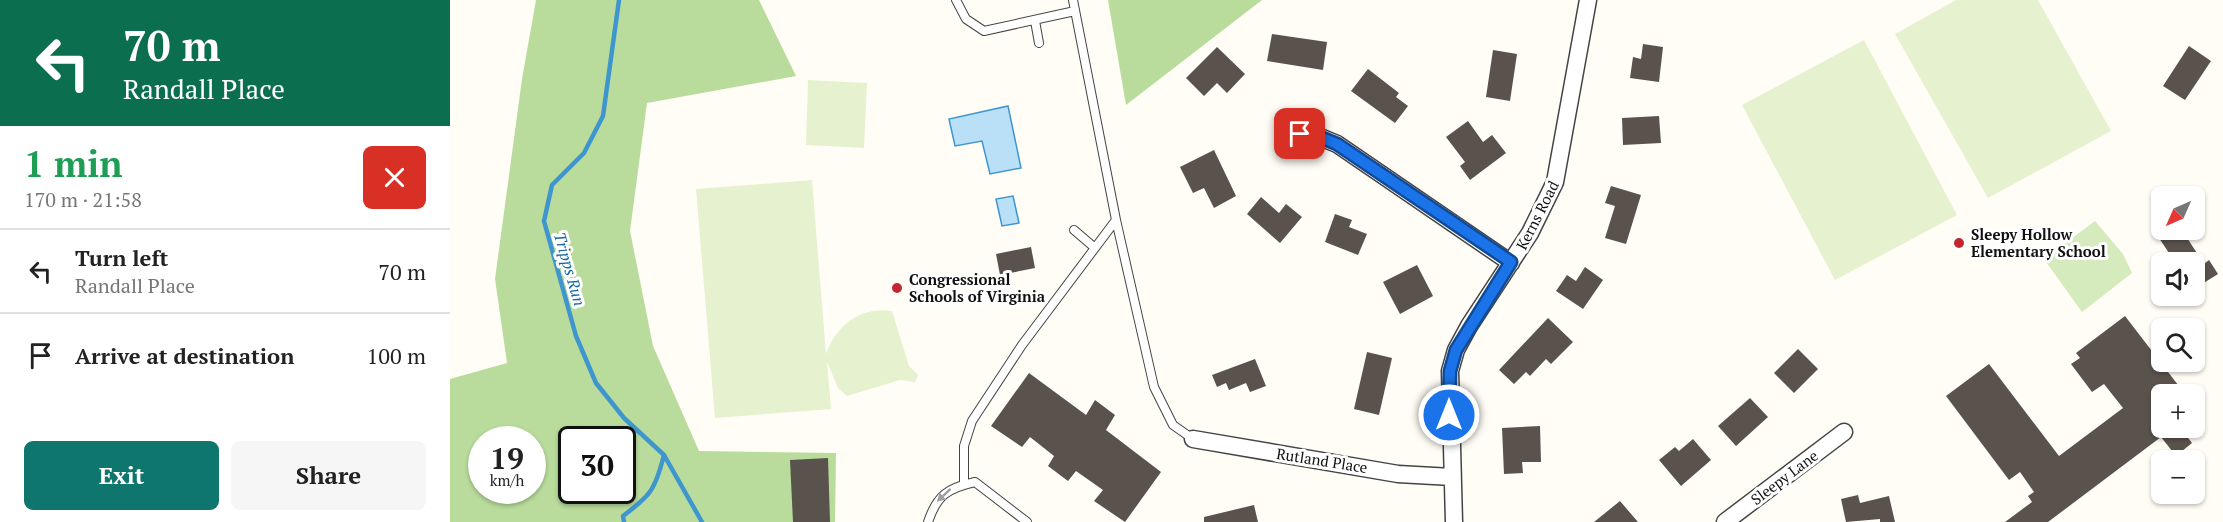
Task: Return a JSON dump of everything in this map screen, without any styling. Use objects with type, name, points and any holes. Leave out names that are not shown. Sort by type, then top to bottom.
[{"type":"street","name":"Kerns Road","points":[[1454,522],[1449,384],[1453,360],[1469,326],[1511,262],[1546,203],[1555,182],[1588,0]]},
{"type":"street","points":[[1289,134],[1320,137],[1337,144],[1511,262]]},
{"type":"street","name":"Sleepy Lane","points":[[1725,522],[1844,432]]},
{"type":"street","name":"Rutland Place","points":[[1193,439],[1398,474],[1452,477]]},
{"type":"lane","points":[[957,0],[966,20],[984,32],[1075,11]]},
{"type":"lane","points":[[1073,0],[1116,220],[1154,387],[1173,425],[1193,439]]},
{"type":"lane","points":[[1035,21],[1039,43]]},
{"type":"lane","points":[[964,484],[964,446],[972,421],[1022,345],[1116,220]]},
{"type":"lane","points":[[1074,230],[1095,248]]},
{"type":"lane","points":[[928,522],[934,504],[953,487],[975,482],[1027,522]]},
{"type":"green space","points":[[536,0],[759,0],[796,76],[647,103],[630,231],[653,346],[699,451],[836,453],[835,522],[450,522],[450,379],[507,363],[495,279],[522,79]]},
{"type":"green space","points":[[1108,0],[1262,0],[1126,105]]},
{"type":"green space","points":[[1956,0],[2038,0],[2111,131],[1988,198],[1895,34]]},
{"type":"green space","points":[[1864,40],[1957,215],[1835,280],[1742,105]]},
{"type":"green space","points":[[808,80],[867,83],[864,148],[806,145]]},
{"type":"green space","points":[[812,180],[826,354],[836,335],[851,320],[870,312],[892,311],[909,366],[918,375],[915,382],[900,380],[847,396],[838,388],[827,362],[831,409],[715,418],[696,189]]},
{"type":"green space","points":[[2095,221],[2123,254],[2132,273],[2082,312],[2044,259]]},
{"type":"water","points":[[1008,106],[1021,168],[990,174],[982,141],[955,146],[949,119]]},
{"type":"water","points":[[1013,196],[1019,223],[1002,226],[996,199]]},
{"type":"building","points":[[1272,34],[1327,42],[1323,70],[1267,61]]},
{"type":"building","points":[[1643,44],[1663,47],[1659,82],[1630,78],[1633,57],[1641,59]]},
{"type":"building","points":[[2189,46],[2211,61],[2185,100],[2163,86]]},
{"type":"building","points":[[1217,47],[1245,74],[1227,93],[1217,83],[1204,96],[1186,78]]},
{"type":"building","points":[[1493,50],[1517,54],[1510,101],[1486,97]]},
{"type":"building","points":[[1368,69],[1399,93],[1396,97],[1408,106],[1395,123],[1351,91]]},
{"type":"building","points":[[1659,116],[1661,143],[1623,145],[1622,118]]},
{"type":"building","points":[[1468,121],[1483,142],[1492,135],[1506,153],[1470,180],[1460,166],[1465,162],[1446,137]]},
{"type":"building","points":[[1214,150],[1236,196],[1214,208],[1204,188],[1193,193],[1180,167]]},
{"type":"building","points":[[1611,186],[1641,195],[1626,244],[1605,238],[1615,206],[1605,203]]},
{"type":"building","points":[[1261,197],[1279,213],[1286,204],[1302,217],[1280,243],[1247,214]]},
{"type":"building","points":[[1335,214],[1352,220],[1349,227],[1367,234],[1358,255],[1325,242]]},
{"type":"building","points":[[2160,240],[2188,240],[2196,252],[2168,252]]},
{"type":"building","points":[[1031,247],[1035,268],[1000,275],[996,254]]},
{"type":"building","points":[[2209,260],[2218,274],[2205,282],[2205,263]]},
{"type":"building","points":[[1417,265],[1433,296],[1400,314],[1383,282]]},
{"type":"building","points":[[1585,267],[1603,280],[1583,309],[1556,291],[1567,275],[1576,281]]},
{"type":"building","points":[[2125,316],[2151,350],[2151,372],[2168,372],[2177,384],[2151,384],[2151,438],[2160,438],[2048,522],[2005,522],[2032,502],[2028,496],[2034,492],[2020,472],[2009,480],[1946,396],[1989,364],[2059,456],[2123,408],[2104,384],[2092,392],[2071,364],[2080,358],[2076,353]]},
{"type":"building","points":[[1548,318],[1573,342],[1551,364],[1546,359],[1530,376],[1526,372],[1514,384],[1499,370]]},
{"type":"building","points":[[1798,349],[1818,369],[1794,393],[1774,373]]},
{"type":"building","points":[[1367,352],[1392,358],[1379,415],[1354,409]]},
{"type":"building","points":[[1255,359],[1266,386],[1250,392],[1246,383],[1229,390],[1226,383],[1217,387],[1212,375]]},
{"type":"building","points":[[1029,373],[1086,415],[1095,400],[1115,415],[1106,430],[1161,472],[1125,522],[1094,501],[1103,490],[1076,471],[1068,481],[1048,466],[1054,456],[1030,437],[1022,447],[991,426]]},
{"type":"building","points":[[1750,398],[1768,417],[1736,446],[1718,426]]},
{"type":"building","points":[[1540,426],[1541,462],[1522,462],[1523,473],[1504,474],[1502,428]]},
{"type":"building","points":[[2162,438],[2188,438],[2192,443],[2183,450],[2171,450]]},
{"type":"building","points":[[1693,439],[1711,460],[1681,486],[1659,460],[1675,447],[1679,451]]},
{"type":"building","points":[[828,458],[830,522],[793,522],[790,460]]},
{"type":"building","points":[[1858,495],[1860,503],[1889,496],[1895,522],[1880,522],[1880,519],[1846,522],[1841,499]]},
{"type":"building","points":[[1620,501],[1638,522],[1594,522]]},
{"type":"building","points":[[1254,505],[1258,522],[1204,522],[1204,517]]},
{"type":"waterway","name":"Tripps Run","points":[[619,0],[603,116],[584,153],[552,185],[544,221],[576,336],[596,383],[624,418],[664,455],[702,522]]},
{"type":"waterway","points":[[624,522],[623,516],[651,491],[664,455]]},
{"type":"place","name":"Sleepy Hollow Elementary School","points":[[1959,243]]},
{"type":"place","name":"Congressional Schools of Virginia","points":[[897,288]]},
{"type":"route","points":[[1300,134],[1320,137],[1337,144],[1511,262],[1456,350],[1450,371],[1449,415]]}]
